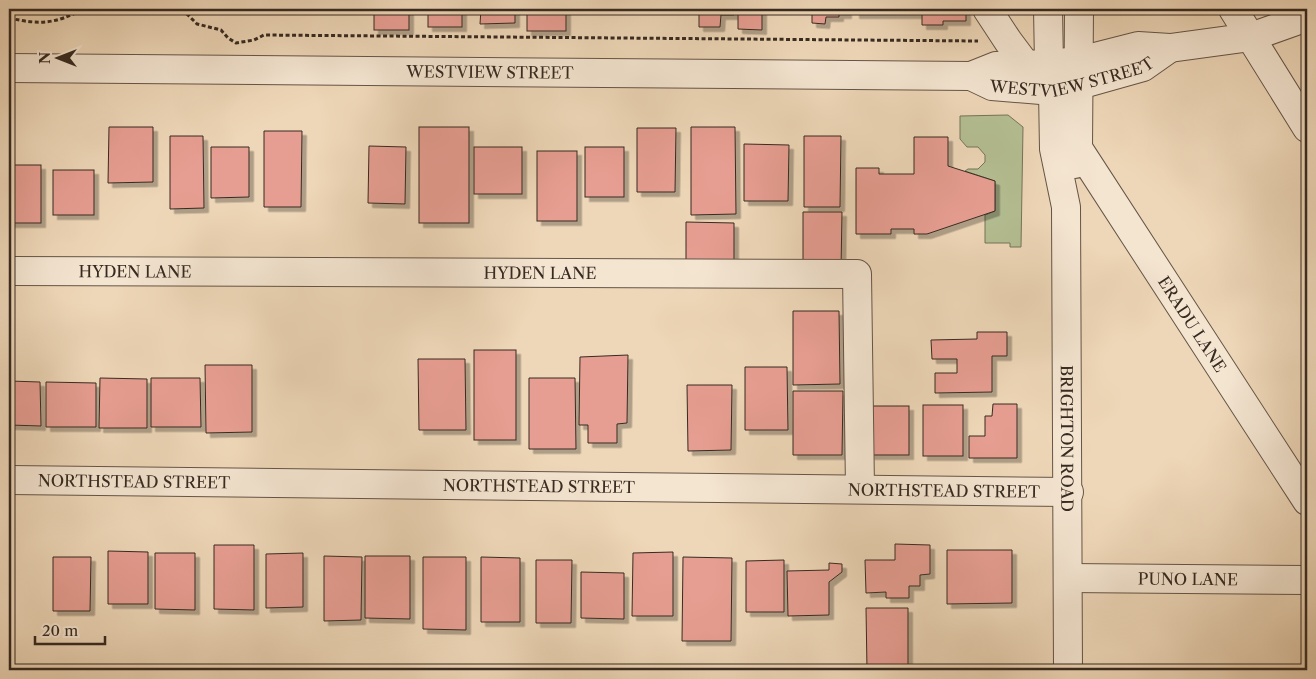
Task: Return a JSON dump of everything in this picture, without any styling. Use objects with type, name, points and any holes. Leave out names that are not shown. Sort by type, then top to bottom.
[{"type":"street","points":[[987,9],[1008,41],[1038,65]]},
{"type":"street","name":"BRIGHTON ROAD","points":[[1048,9],[1038,65],[1053,91],[1054,149],[1066,207],[1069,492],[1068,670]]},
{"type":"street","name":"BRIGHTON ROAD","points":[[1066,207],[1078,148],[1079,9]]},
{"type":"street","points":[[1233,9],[1307,128]]},
{"type":"street","name":"WESTVIEW STREET","points":[[971,76],[992,86],[1053,91],[1079,73],[1138,46],[1170,48],[1251,37],[1307,17]]},
{"type":"street","name":"WESTVIEW STREET","points":[[9,68],[971,76],[996,66],[1038,65],[1079,73]]},
{"type":"street","name":"ERADU LANE","points":[[1078,148],[1307,501]]},
{"type":"street","name":"HYDEN LANE","points":[[9,272],[858,274],[860,489]]},
{"type":"street","name":"NORTHSTEAD STREET","points":[[9,480],[1069,492]]},
{"type":"street","name":"PUNO LANE","points":[[1068,578],[1307,580]]},
{"type":"path","points":[[9,18],[41,23],[57,20],[84,9]]},
{"type":"path","points":[[182,9],[197,24],[221,30],[228,38],[236,42],[254,40],[264,35],[1008,41]]},
{"type":"green space","points":[[1008,115],[1023,127],[1021,247],[1010,247],[1010,243],[985,243],[985,215],[995,211],[995,181],[965,171],[968,169],[978,169],[985,162],[985,155],[978,147],[967,147],[960,139],[960,116]]},
{"type":"building","points":[[374,9],[409,9],[409,30],[374,30]]},
{"type":"building","points":[[428,9],[462,9],[462,27],[428,27]]},
{"type":"building","points":[[481,9],[515,9],[515,23],[480,24]]},
{"type":"building","points":[[527,9],[566,9],[566,31],[527,31]]},
{"type":"building","points":[[699,9],[734,9],[734,15],[721,15],[720,27],[699,27]]},
{"type":"building","points":[[738,9],[762,9],[762,30],[738,29]]},
{"type":"building","points":[[812,9],[847,9],[847,14],[839,14],[839,17],[826,17],[825,24],[812,23]]},
{"type":"building","points":[[855,9],[966,9],[966,21],[943,21],[943,25],[922,25],[922,14],[855,14]]},
{"type":"building","points":[[109,127],[153,127],[153,182],[108,183]]},
{"type":"building","points":[[419,127],[469,127],[469,223],[419,223]]},
{"type":"building","points":[[691,127],[735,127],[736,214],[691,215]]},
{"type":"building","points":[[637,128],[676,128],[675,192],[637,192]]},
{"type":"building","points":[[264,131],[302,131],[301,207],[264,207]]},
{"type":"building","points":[[170,136],[203,136],[204,208],[170,209]]},
{"type":"building","points":[[804,136],[841,136],[840,207],[804,207]]},
{"type":"building","points":[[914,137],[948,137],[948,166],[995,181],[995,211],[927,234],[914,234],[914,229],[891,229],[891,234],[856,234],[856,168],[879,168],[879,174],[914,174]]},
{"type":"building","points":[[744,144],[789,145],[788,201],[744,201]]},
{"type":"building","points":[[369,146],[406,147],[405,204],[368,203]]},
{"type":"building","points":[[211,147],[249,147],[249,197],[211,198]]},
{"type":"building","points":[[474,147],[522,147],[522,194],[474,194]]},
{"type":"building","points":[[585,147],[624,147],[624,197],[585,197]]},
{"type":"building","points":[[537,151],[577,151],[577,221],[537,221]]},
{"type":"building","points":[[9,165],[41,165],[41,223],[9,223]]},
{"type":"building","points":[[53,170],[94,170],[94,215],[53,215]]},
{"type":"building","points":[[803,212],[842,212],[841,270],[803,270]]},
{"type":"building","points":[[686,222],[734,223],[734,267],[686,267]]},
{"type":"building","points":[[793,311],[839,311],[840,384],[793,385]]},
{"type":"building","points":[[977,332],[1007,332],[1007,356],[992,356],[992,392],[935,393],[935,373],[957,373],[957,359],[932,359],[931,340],[977,339]]},
{"type":"building","points":[[474,350],[516,350],[516,440],[474,440]]},
{"type":"building","points":[[628,355],[627,423],[617,424],[617,443],[588,443],[588,425],[579,425],[580,357]]},
{"type":"building","points":[[418,359],[465,359],[466,430],[419,430]]},
{"type":"building","points":[[205,365],[252,365],[252,432],[206,433]]},
{"type":"building","points":[[745,367],[787,367],[788,430],[745,430]]},
{"type":"building","points":[[100,378],[147,379],[147,428],[99,428]]},
{"type":"building","points":[[151,378],[200,378],[201,427],[151,427]]},
{"type":"building","points":[[529,378],[575,378],[576,449],[529,449]]},
{"type":"building","points":[[9,381],[40,382],[41,426],[9,425]]},
{"type":"building","points":[[46,382],[96,383],[96,427],[46,427]]},
{"type":"building","points":[[687,385],[732,385],[731,450],[688,451]]},
{"type":"building","points":[[793,391],[843,391],[842,455],[793,455]]},
{"type":"building","points":[[993,404],[1017,404],[1017,458],[969,458],[969,436],[985,436],[985,416],[992,416]]},
{"type":"building","points":[[923,405],[963,405],[963,456],[923,456]]},
{"type":"building","points":[[870,406],[909,406],[909,455],[870,455]]},
{"type":"building","points":[[895,544],[930,545],[930,574],[920,575],[920,586],[909,586],[909,598],[886,598],[886,592],[866,593],[865,560],[895,560]]},
{"type":"building","points":[[214,545],[254,545],[254,610],[214,609]]},
{"type":"building","points":[[947,550],[1012,550],[1012,603],[947,604]]},
{"type":"building","points":[[108,551],[148,552],[148,604],[108,604]]},
{"type":"building","points":[[673,552],[673,616],[632,616],[633,553]]},
{"type":"building","points":[[155,553],[195,553],[195,610],[155,609]]},
{"type":"building","points":[[303,553],[303,607],[266,608],[266,554]]},
{"type":"building","points":[[324,556],[362,557],[361,620],[324,621]]},
{"type":"building","points":[[365,556],[410,556],[410,619],[365,618]]},
{"type":"building","points":[[53,557],[91,557],[90,611],[53,611]]},
{"type":"building","points":[[423,557],[466,557],[466,630],[423,629]]},
{"type":"building","points":[[481,557],[520,558],[520,622],[481,622]]},
{"type":"building","points":[[683,557],[732,558],[731,641],[682,641]]},
{"type":"building","points":[[536,560],[572,560],[571,623],[536,623]]},
{"type":"building","points":[[784,560],[784,612],[746,612],[746,561]]},
{"type":"building","points":[[829,563],[842,564],[842,572],[829,582],[829,615],[788,616],[787,571],[829,570]]},
{"type":"building","points":[[581,572],[624,573],[624,619],[581,618]]},
{"type":"building","points":[[866,608],[908,608],[908,670],[867,670]]}]
